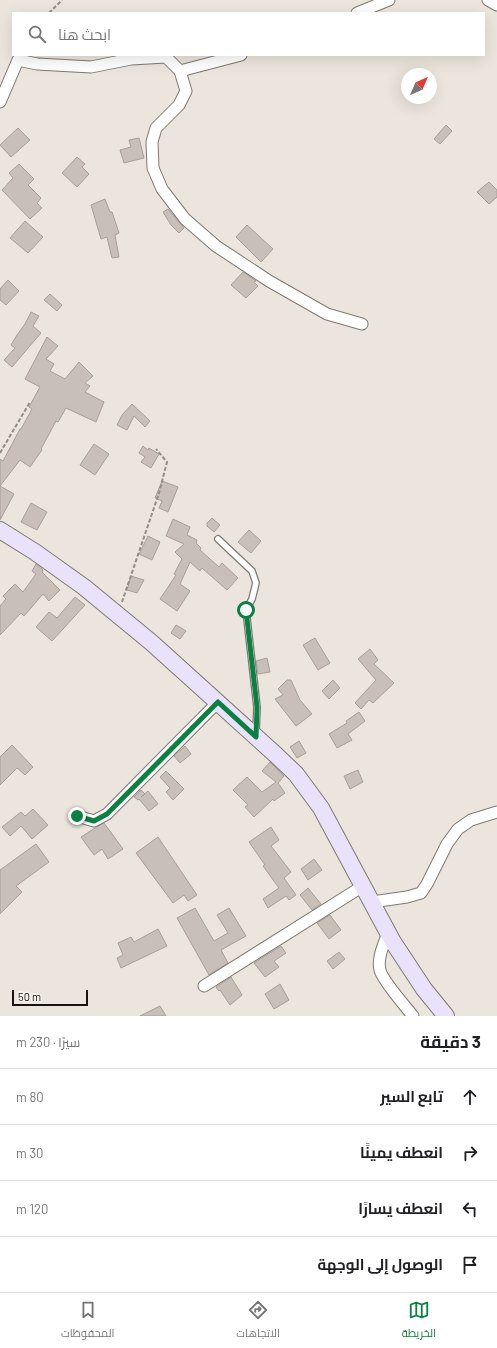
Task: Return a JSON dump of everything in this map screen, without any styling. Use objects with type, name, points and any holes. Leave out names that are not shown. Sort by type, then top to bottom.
[{"type":"main road","points":[[0,530],[35,552],[84,587],[152,643],[296,774],[321,808],[388,933],[424,989],[446,1016]]},
{"type":"street","points":[[359,12],[389,0]]},
{"type":"street","points":[[488,0],[497,5]]},
{"type":"street","points":[[180,71],[237,56]]},
{"type":"street","points":[[0,102],[18,60],[37,64],[91,67],[131,60],[166,57],[180,71],[186,91],[179,105],[156,128],[152,142],[153,168],[162,189],[185,219],[216,246],[269,281],[327,314],[362,324]]},
{"type":"street","points":[[77,816],[94,821],[107,814],[218,702]]},
{"type":"street","points":[[372,902],[406,897],[420,893],[427,884],[446,844],[458,829],[471,820],[497,812]]},
{"type":"street","points":[[204,986],[363,886]]},
{"type":"street","points":[[388,933],[380,956],[380,970],[390,986],[413,1016]]},
{"type":"lane","points":[[218,539],[252,571],[256,583],[252,599],[246,610],[257,707],[256,737]]},
{"type":"path","points":[[50,12],[62,0]]},
{"type":"path","points":[[0,453],[30,402]]},
{"type":"path","points":[[118,615],[159,493],[167,462],[156,449]]},
{"type":"building","points":[[446,125],[452,131],[440,144],[434,139]]},
{"type":"building","points":[[18,128],[30,140],[11,157],[0,145]]},
{"type":"building","points":[[139,138],[144,158],[124,163],[120,150],[131,147],[129,140]]},
{"type":"building","points":[[77,157],[85,164],[82,167],[89,174],[77,187],[62,173]]},
{"type":"building","points":[[19,164],[34,179],[28,185],[41,198],[37,203],[42,208],[30,219],[2,190],[13,178],[9,173]]},
{"type":"building","points":[[489,182],[497,190],[497,197],[489,204],[477,192]]},
{"type":"building","points":[[105,199],[110,212],[112,212],[119,233],[115,235],[119,257],[112,258],[107,237],[101,239],[91,205]]},
{"type":"building","points":[[168,209],[184,228],[179,233],[171,225],[163,212]]},
{"type":"building","points":[[25,221],[43,237],[28,253],[10,238]]},
{"type":"building","points":[[247,225],[273,249],[261,262],[236,237]]},
{"type":"building","points":[[243,272],[256,281],[254,282],[258,286],[246,298],[231,285]]},
{"type":"building","points":[[8,280],[19,291],[6,305],[0,300],[0,289]]},
{"type":"building","points":[[50,294],[62,305],[57,311],[44,300]]},
{"type":"building","points":[[31,312],[39,316],[33,326],[41,333],[12,367],[4,360],[15,348],[11,345]]},
{"type":"building","points":[[47,337],[58,346],[46,359],[54,364],[50,371],[65,379],[79,362],[93,376],[85,383],[90,386],[85,392],[104,402],[96,422],[66,408],[58,422],[56,421],[41,449],[42,450],[30,467],[20,460],[0,486],[0,459],[3,461],[21,429],[32,409],[29,407],[40,387],[25,379]]},
{"type":"building","points":[[132,404],[150,421],[145,427],[134,416],[127,430],[117,425],[122,415]]},
{"type":"building","points":[[94,444],[109,454],[95,475],[80,465]]},
{"type":"building","points":[[143,446],[148,450],[149,448],[159,454],[151,468],[141,462],[145,457],[139,453]]},
{"type":"building","points":[[162,481],[178,487],[168,512],[159,508],[162,501],[155,498]]},
{"type":"building","points":[[0,486],[14,494],[0,520]]},
{"type":"building","points":[[31,503],[47,512],[37,530],[21,522]]},
{"type":"building","points":[[212,518],[220,525],[214,532],[207,526],[207,523]]},
{"type":"building","points":[[173,519],[190,527],[187,535],[197,540],[196,543],[201,548],[200,550],[219,567],[222,563],[238,578],[227,590],[202,568],[200,571],[190,562],[180,584],[190,591],[177,611],[160,599],[176,575],[174,574],[182,559],[175,552],[184,544],[166,536]]},
{"type":"building","points":[[249,530],[261,541],[251,553],[238,542]]},
{"type":"building","points":[[148,536],[160,542],[152,560],[139,554]]},
{"type":"building","points":[[36,564],[60,590],[49,601],[43,594],[24,616],[21,613],[0,635],[0,606],[6,599],[3,596],[15,584],[23,592],[36,574],[32,571]]},
{"type":"building","points":[[131,576],[144,580],[137,593],[127,590]]},
{"type":"building","points":[[75,597],[85,605],[52,641],[36,627],[49,612],[57,618]]},
{"type":"building","points":[[176,625],[186,631],[180,639],[171,633]]},
{"type":"building","points":[[315,638],[330,663],[318,670],[303,645]]},
{"type":"building","points":[[370,649],[378,660],[374,664],[394,683],[373,703],[369,700],[361,709],[355,703],[376,680],[358,659]]},
{"type":"building","points":[[267,658],[270,672],[258,674],[256,661]]},
{"type":"building","points":[[287,680],[291,680],[300,700],[312,714],[296,726],[275,699],[283,695],[278,689]]},
{"type":"building","points":[[333,680],[340,688],[329,699],[322,691]]},
{"type":"building","points":[[359,712],[365,721],[348,734],[352,740],[337,748],[329,734],[347,723],[346,721]]},
{"type":"building","points":[[299,741],[306,753],[297,758],[290,747]]},
{"type":"building","points":[[12,745],[33,767],[25,775],[17,768],[0,785],[0,757]]},
{"type":"building","points":[[185,746],[191,754],[180,763],[174,756]]},
{"type":"building","points":[[270,762],[284,776],[278,783],[285,793],[274,801],[273,799],[254,817],[245,807],[248,805],[233,790],[247,777],[262,792],[276,782],[262,771]]},
{"type":"building","points":[[358,770],[363,782],[350,789],[344,776]]},
{"type":"building","points":[[166,771],[184,789],[173,800],[166,792],[170,788],[160,777]]},
{"type":"building","points":[[141,790],[145,794],[148,791],[158,804],[149,811],[139,799],[138,800],[134,797]]},
{"type":"building","points":[[33,809],[48,825],[32,839],[21,826],[10,836],[2,827],[21,812],[25,816]]},
{"type":"building","points":[[104,823],[123,849],[108,859],[102,849],[94,855],[81,837]]},
{"type":"building","points":[[271,827],[279,840],[271,846],[291,872],[284,878],[296,895],[289,900],[286,896],[268,908],[263,899],[279,888],[263,866],[265,865],[249,842]]},
{"type":"building","points":[[158,837],[197,895],[188,901],[184,895],[173,903],[136,853]]},
{"type":"building","points":[[36,844],[49,862],[16,886],[22,892],[0,914],[0,870]]},
{"type":"building","points":[[314,859],[322,870],[308,880],[301,869]]},
{"type":"building","points":[[308,888],[321,904],[312,910],[300,895]]},
{"type":"building","points":[[195,908],[214,941],[228,933],[217,915],[229,908],[246,936],[221,950],[228,963],[209,975],[177,918]]},
{"type":"building","points":[[330,915],[341,930],[329,939],[317,923]]},
{"type":"building","points":[[158,929],[167,946],[121,968],[117,958],[123,955],[118,943],[131,937],[134,942]]},
{"type":"building","points":[[281,946],[286,953],[274,961],[279,967],[265,977],[254,963]]},
{"type":"building","points":[[339,952],[345,959],[333,969],[327,961]]},
{"type":"building","points":[[231,977],[242,995],[230,1005],[220,990],[219,991],[216,987]]},
{"type":"building","points":[[280,984],[289,1000],[274,1009],[265,994]]},
{"type":"building","points":[[160,1006],[166,1016],[140,1016]]},
{"type":"route","points":[[77,816],[94,821],[107,814],[218,702],[256,737],[257,707],[246,610]]}]
